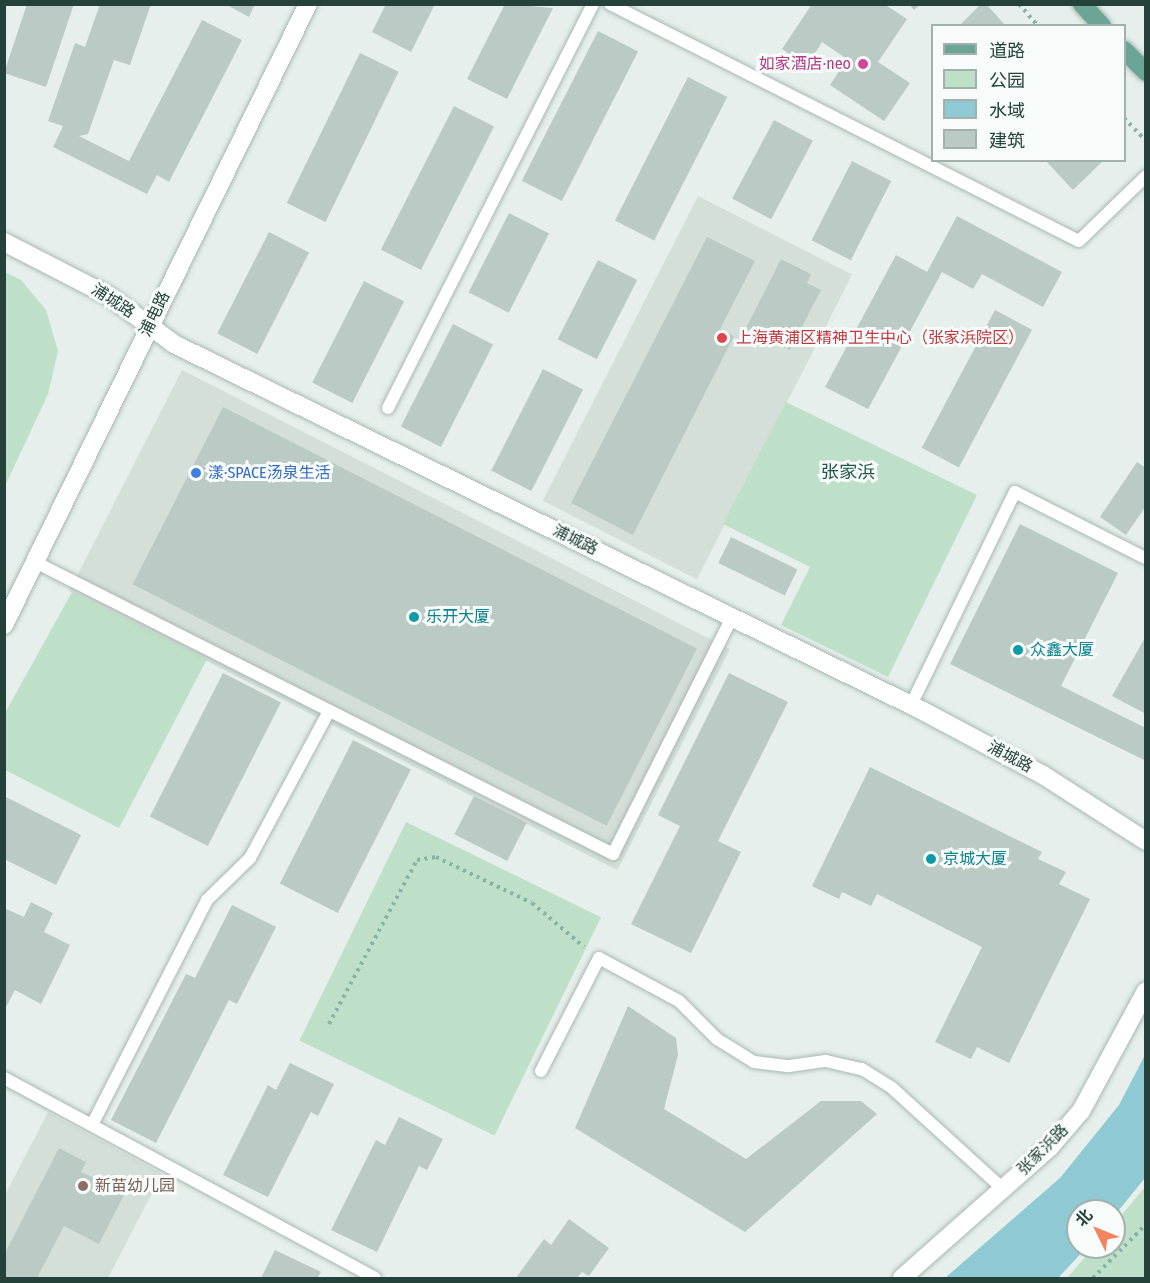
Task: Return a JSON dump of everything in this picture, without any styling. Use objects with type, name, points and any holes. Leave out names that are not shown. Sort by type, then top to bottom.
[{"type":"main road","points":[[1082,4],[1100,24]]},
{"type":"main road","points":[[1126,51],[1146,72]]},
{"type":"street","name":"浦电路","points":[[4,625],[308,4]]},
{"type":"street","name":"浦城路","points":[[4,242],[110,296],[148,327],[910,705],[1043,775],[1146,841]]},
{"type":"street","name":"张家浜路","points":[[902,1278],[1003,1190],[1080,1111],[1146,991]]},
{"type":"lane","points":[[388,408],[593,4]]},
{"type":"lane","points":[[610,4],[1079,241],[1146,176]]},
{"type":"lane","points":[[910,705],[1015,492],[1145,558]]},
{"type":"lane","points":[[35,562],[613,854],[732,617]]},
{"type":"lane","points":[[93,1124],[207,900],[250,858],[329,711]]},
{"type":"lane","points":[[541,1071],[599,958],[679,1001],[717,1039],[754,1062],[789,1066],[826,1061],[862,1069],[891,1087],[1003,1190]]},
{"type":"lane","points":[[4,1078],[375,1278]]},
{"type":"path","points":[[1018,4],[1036,24]]},
{"type":"path","points":[[1126,119],[1146,141]]},
{"type":"path","points":[[329,1024],[417,860],[436,857],[532,903],[599,958]]},
{"type":"path","points":[[1093,1278],[1146,1224]]},
{"type":"shaded area","name":"上海黄浦区精神卫生中心（张家浜院区）","points":[[698,196],[852,275],[697,579],[543,501]]},
{"type":"shaded area","name":"乐开大厦","points":[[182,370],[730,649],[617,870],[69,591]]},
{"type":"shaded area","name":"新苗幼儿园","points":[[48,1112],[162,1174],[108,1278],[5,1278],[4,1197]]},
{"type":"green space","points":[[5,272],[21,280],[46,310],[58,351],[48,394],[5,486]]},
{"type":"green space","points":[[786,402],[977,495],[888,677],[781,625],[810,567],[723,524]]},
{"type":"green space","points":[[72,592],[207,659],[119,828],[5,770],[5,713]]},
{"type":"green space","points":[[406,822],[601,917],[495,1136],[299,1040]]},
{"type":"green space","points":[[1145,1187],[1145,1278],[1067,1278],[1084,1259],[1126,1259],[1126,1210]]},
{"type":"water","points":[[1145,1055],[1145,1178],[1126,1201],[1126,1199],[1066,1199],[1066,1259],[1076,1259],[1058,1278],[945,1278],[1060,1178],[1119,1105]]},
{"type":"building","points":[[27,4],[74,4],[46,87],[4,73]]},
{"type":"building","points":[[100,4],[151,4],[130,65],[114,60],[88,134],[79,136],[129,161],[202,20],[242,40],[169,182],[157,175],[147,194],[53,147],[63,126],[48,121],[75,43],[85,47]]},
{"type":"building","points":[[225,4],[255,4],[249,17]]},
{"type":"building","points":[[386,4],[435,4],[411,52],[372,32]]},
{"type":"building","points":[[505,4],[553,8],[507,99],[467,79]]},
{"type":"building","name":"如家酒店·neo","points":[[812,4],[884,4],[907,19],[878,62],[910,83],[884,121],[830,85],[847,59],[822,42],[807,66],[782,49]]},
{"type":"building","points":[[909,4],[921,4],[914,10]]},
{"type":"building","points":[[981,4],[986,4],[1004,24],[961,24]]},
{"type":"building","points":[[598,31],[638,51],[562,201],[522,181]]},
{"type":"building","points":[[360,53],[399,72],[325,222],[287,203]]},
{"type":"building","points":[[688,77],[727,97],[654,240],[615,220]]},
{"type":"building","points":[[454,106],[494,126],[421,270],[381,249]]},
{"type":"building","points":[[774,120],[813,141],[771,219],[732,199]]},
{"type":"building","points":[[852,161],[891,181],[851,260],[812,240]]},
{"type":"building","points":[[1047,162],[1102,162],[1073,190]]},
{"type":"building","points":[[509,213],[549,233],[509,313],[469,292]]},
{"type":"building","points":[[957,216],[1062,272],[1043,307],[982,274],[973,289],[942,272],[868,409],[825,387],[896,255],[927,272]]},
{"type":"building","points":[[269,232],[309,252],[257,354],[217,334]]},
{"type":"building","points":[[707,237],[755,261],[720,329],[734,336],[633,535],[571,503]]},
{"type":"building","points":[[781,259],[811,274],[807,283],[821,290],[790,350],[746,328]]},
{"type":"building","points":[[598,260],[637,280],[597,359],[558,339]]},
{"type":"building","points":[[364,281],[404,301],[352,403],[312,383]]},
{"type":"building","points":[[995,310],[1032,330],[959,467],[922,448]]},
{"type":"building","points":[[453,324],[493,344],[441,447],[401,426]]},
{"type":"building","points":[[543,369],[583,389],[531,491],[491,471]]},
{"type":"building","name":"乐开大厦","points":[[223,407],[697,649],[607,826],[133,584]]},
{"type":"building","points":[[1137,462],[1146,468],[1146,506],[1126,535],[1100,517]]},
{"type":"building","name":"众鑫大厦","points":[[1020,524],[1118,573],[1061,686],[1146,728],[1146,761],[950,664]]},
{"type":"building","points":[[731,537],[798,569],[785,596],[718,563]]},
{"type":"building","points":[[1146,636],[1146,714],[1112,696]]},
{"type":"building","points":[[223,673],[281,703],[208,846],[150,816]]},
{"type":"building","points":[[729,673],[788,702],[718,841],[741,852],[691,953],[631,924],[680,826],[658,815]]},
{"type":"building","points":[[353,740],[411,770],[338,913],[280,883]]},
{"type":"building","points":[[870,767],[1042,852],[1038,859],[1066,872],[1059,884],[1090,899],[1009,1063],[977,1047],[971,1059],[935,1042],[982,947],[877,894],[871,906],[842,892],[839,899],[812,886]]},
{"type":"building","points":[[4,796],[81,835],[56,885],[4,859]]},
{"type":"building","points":[[474,796],[527,823],[507,861],[454,834]]},
{"type":"building","points":[[31,902],[53,913],[44,932],[70,945],[41,1004],[15,990],[4,1011],[4,908],[24,917]]},
{"type":"building","points":[[232,905],[276,927],[237,1004],[229,1000],[156,1143],[111,1120],[186,974],[195,978]]},
{"type":"building","points":[[628,1006],[676,1038],[678,1055],[664,1109],[746,1159],[821,1101],[861,1101],[877,1114],[745,1232],[575,1128]]},
{"type":"building","points":[[290,1063],[334,1084],[318,1116],[311,1112],[268,1197],[223,1175],[268,1085],[276,1090]]},
{"type":"building","points":[[399,1117],[443,1139],[427,1170],[419,1166],[377,1252],[331,1230],[376,1140],[385,1145]]},
{"type":"building","points":[[59,1148],[86,1162],[81,1172],[125,1193],[99,1244],[64,1226],[37,1278],[4,1278],[4,1255]]},
{"type":"building","points":[[569,1219],[609,1248],[589,1276],[582,1272],[577,1278],[516,1278],[544,1239],[551,1245]]},
{"type":"building","points":[[275,1250],[321,1272],[317,1278],[261,1278]]},
{"type":"place","name":"如家酒店·neo","points":[[863,64]]},
{"type":"place","name":"上海黄浦区精神卫生中心（张家浜院区）","points":[[722,338]]},
{"type":"place","name":"漾·SPACE汤泉生活","points":[[196,473]]},
{"type":"place","name":"乐开大厦","points":[[414,617]]},
{"type":"place","name":"众鑫大厦","points":[[1018,650]]},
{"type":"place","name":"京城大厦","points":[[931,859]]},
{"type":"place","name":"新苗幼儿园","points":[[83,1186]]},
{"type":"district","name":"张家浜","points":[[848,472]]}]
